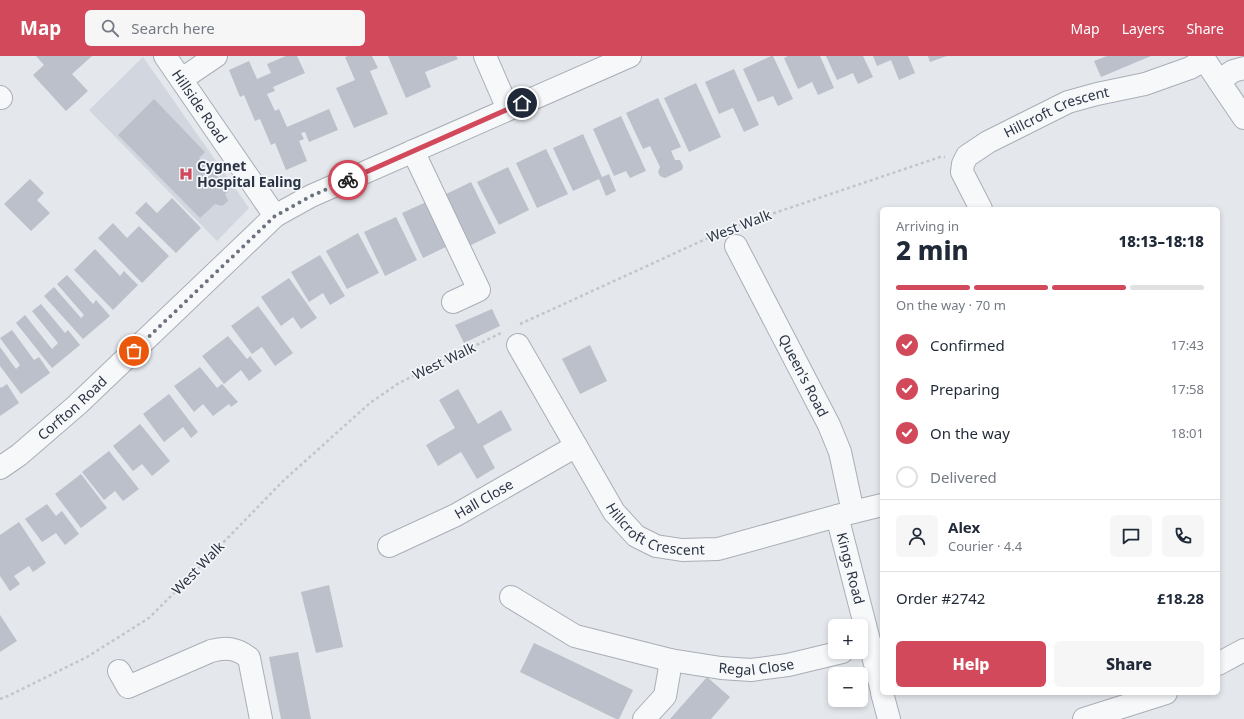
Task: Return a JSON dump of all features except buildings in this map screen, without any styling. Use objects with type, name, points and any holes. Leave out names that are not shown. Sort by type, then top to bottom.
[{"type":"street","name":"Hillside Road","points":[[165,56],[275,216]]},
{"type":"street","points":[[182,79],[216,56]]},
{"type":"street","points":[[485,56],[508,109]]},
{"type":"street","name":"Corfton Road","points":[[0,468],[19,455],[77,405],[275,216],[311,196],[630,56]]},
{"type":"street","points":[[1203,58],[1244,118]]},
{"type":"street","name":"Hillcroft Crescent","points":[[968,156],[988,142],[1068,102],[1145,84],[1190,68],[1203,58]]},
{"type":"street","points":[[1219,81],[1233,71],[1244,68]]},
{"type":"street","points":[[413,151],[479,290],[453,302]]},
{"type":"street","points":[[968,156],[963,164],[962,172],[980,207]]},
{"type":"street","name":"Queen's Road","points":[[733,233],[829,425],[840,452],[845,514]]},
{"type":"street","name":"Hillcroft Crescent","points":[[512,334],[614,512],[636,536],[656,546],[682,550],[718,549],[880,505]]},
{"type":"street","name":"Hall Close","points":[[390,546],[456,515],[576,446]]},
{"type":"street","name":"Kings Road","points":[[845,514],[861,619]]},
{"type":"street","name":"Regal Close","points":[[511,597],[575,636],[670,660],[722,668],[751,670],[828,655]]},
{"type":"street","points":[[119,671],[128,687],[211,651],[221,648],[233,649],[249,658],[261,719]]},
{"type":"street","points":[[1220,663],[1244,650]]},
{"type":"street","name":"Kings Road","points":[[868,654],[880,687]]},
{"type":"street","points":[[644,719],[664,696],[670,660]]},
{"type":"street","name":"Kings Road","points":[[883,695],[889,719]]},
{"type":"street","points":[[1084,719],[1160,695]]},
{"type":"path","name":"West Walk","points":[[0,699],[87,657],[148,618],[284,480],[370,403],[399,383],[512,334],[733,233],[940,157],[968,156]]},
{"type":"shaded area","points":[[143,57],[249,208],[217,241],[89,110]]},
{"type":"way so far","points":[[134,351],[275,216],[311,196],[348,180]]},
{"type":"place","name":"Cygnet Hospital Ealing","points":[[186,174]]},
{"type":"route","points":[[348,180],[522,103]]}]
